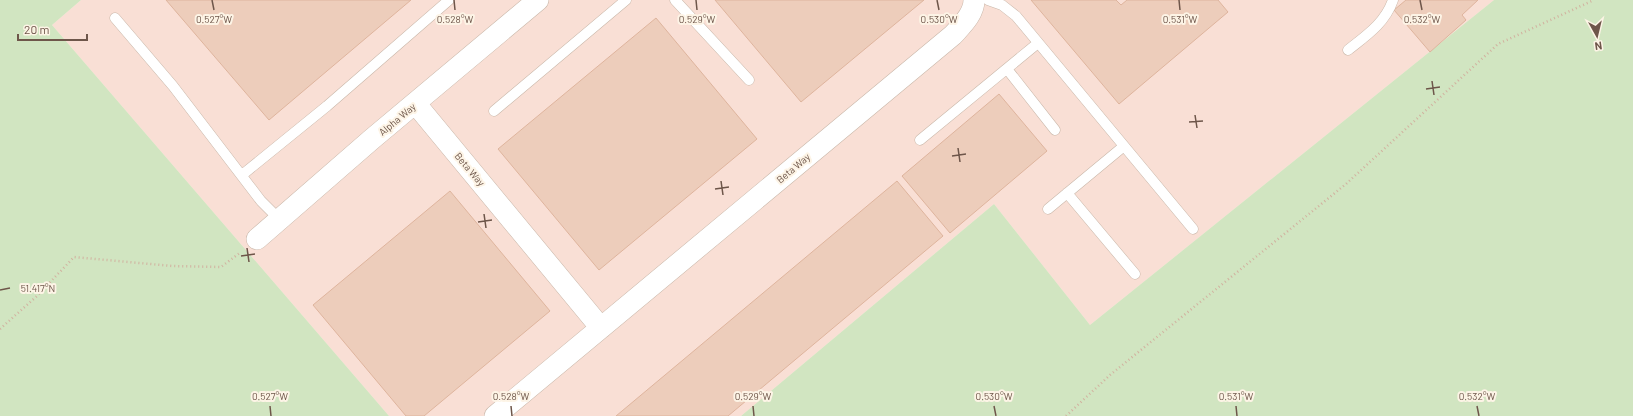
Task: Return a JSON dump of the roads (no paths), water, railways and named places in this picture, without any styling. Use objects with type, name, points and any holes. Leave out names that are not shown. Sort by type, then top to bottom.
[{"type":"street","name":"Alpha Way","points":[[257,239],[415,103],[538,0]]},
{"type":"street","name":"Beta Way","points":[[495,416],[954,35],[968,18],[974,4],[974,0]]},
{"type":"street","name":"Beta Way","points":[[415,103],[601,328]]},
{"type":"lane","points":[[242,175],[327,106],[449,0]]},
{"type":"lane","points":[[494,111],[626,0]]},
{"type":"lane","points":[[675,0],[749,80]]},
{"type":"lane","points":[[988,0],[1002,5],[1016,16],[1193,229]]},
{"type":"lane","points":[[1348,50],[1380,24],[1390,10],[1393,0]]},
{"type":"lane","points":[[115,18],[173,86],[261,201],[280,219]]},
{"type":"lane","points":[[920,140],[1038,43]]},
{"type":"lane","points":[[1006,68],[1055,130]]},
{"type":"lane","points":[[1048,209],[1124,146]]},
{"type":"lane","points":[[1067,193],[1135,274]]}]
